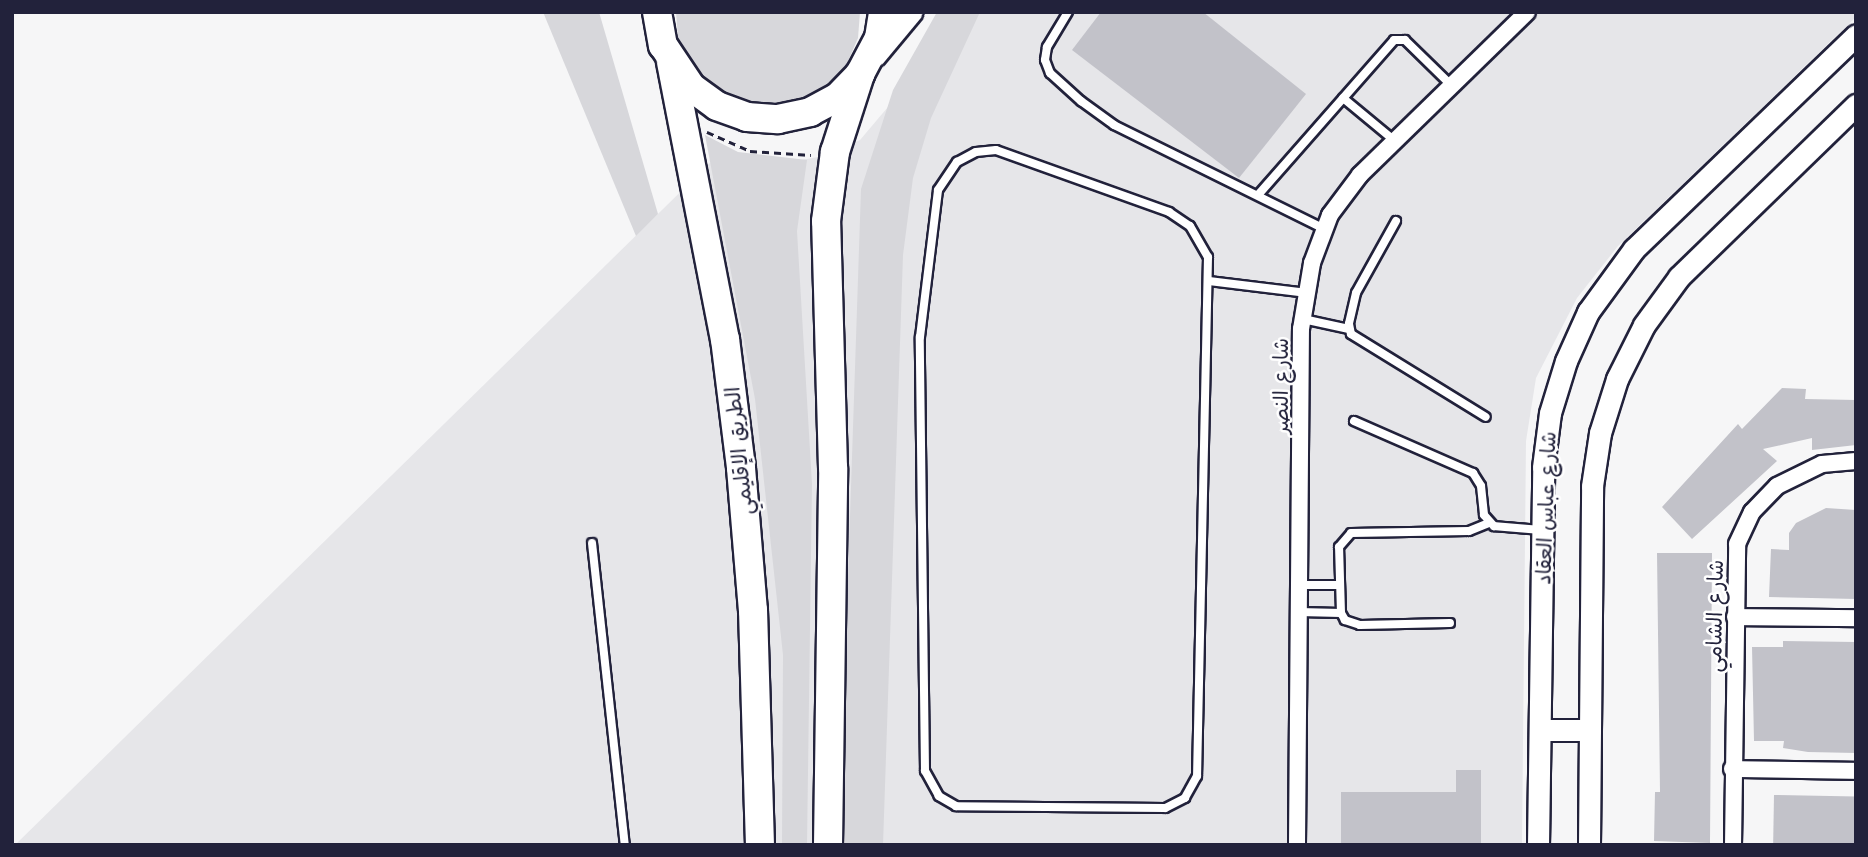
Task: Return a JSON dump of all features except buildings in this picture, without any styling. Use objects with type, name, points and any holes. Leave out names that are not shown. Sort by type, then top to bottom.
[{"type":"highway","points":[[828,845],[833,468],[826,221],[835,152],[884,12]]},
{"type":"highway","points":[[655,17],[671,62],[691,87],[717,106],[747,117],[778,119],[810,112],[838,96],[864,68]]},
{"type":"highway","name":"الطريق الإقليمي","points":[[671,62],[725,339],[741,468],[752,610],[760,845]]},
{"type":"main road","points":[[864,68],[910,12]]},
{"type":"street","name":"شارع النصر","points":[[1297,845],[1303,319],[1324,229],[1360,175],[1527,12]]},
{"type":"street","name":"شارع عباس العقاد","points":[[1538,845],[1542,530],[1550,413],[1576,335],[1602,290],[1652,231],[1856,35]]},
{"type":"street","points":[[1592,839],[1592,486],[1601,433],[1617,379],[1644,326],[1679,277],[1856,105]]},
{"type":"street","name":"شارع الشامي","points":[[1733,845],[1737,544],[1752,512],[1777,486],[1805,469],[1856,461]]},
{"type":"street","points":[[1735,617],[1856,618]]},
{"type":"street","points":[[1539,730],[1590,730]]},
{"type":"street","points":[[1732,769],[1856,771]]},
{"type":"lane","points":[[1068,12],[1046,47],[1050,73],[1114,125],[1324,229]]},
{"type":"lane","points":[[1258,195],[1398,38],[1452,86]]},
{"type":"lane","points":[[1343,98],[1395,141]]},
{"type":"lane","points":[[996,150],[1169,212],[1198,235],[1208,257],[1209,281],[1195,784],[1180,803],[1158,809],[957,806],[947,802],[932,788],[925,771],[918,448],[920,337],[936,201],[943,179],[967,156],[996,150]]},
{"type":"lane","points":[[1349,329],[1356,293],[1396,221]]},
{"type":"lane","points":[[1209,281],[1307,293]]},
{"type":"lane","points":[[1303,319],[1349,329],[1359,340],[1486,417]]},
{"type":"lane","points":[[1354,421],[1472,473],[1481,486],[1489,523]]},
{"type":"lane","points":[[1450,622],[1360,625],[1345,620],[1341,613],[1339,547],[1351,533],[1469,531],[1489,523],[1542,530]]},
{"type":"lane","points":[[592,544],[625,845]]},
{"type":"lane","points":[[1299,585],[1340,585]]},
{"type":"lane","points":[[1299,612],[1341,613]]},
{"type":"path","points":[[698,127],[732,145],[769,155],[835,152]]},
{"type":"shaded area","points":[[543,12],[599,12],[658,214],[636,236]]},
{"type":"shaded area","points":[[676,12],[860,12],[858,38],[845,68],[823,91],[794,105],[763,109],[734,103],[708,88],[689,65],[678,38]]},
{"type":"shaded area","points":[[937,12],[980,12],[931,118],[913,178],[903,255],[883,845],[839,845],[861,189],[893,90]]},
{"type":"shaded area","points":[[944,12],[1856,12],[1856,17],[1618,246],[1577,298],[1536,378],[1526,441],[1522,845],[15,845],[716,157],[766,166],[824,156],[860,140],[893,101]]},
{"type":"shaded area","points":[[705,135],[738,152],[807,160],[797,231],[812,484],[807,845],[782,845],[783,655],[755,399]]}]
